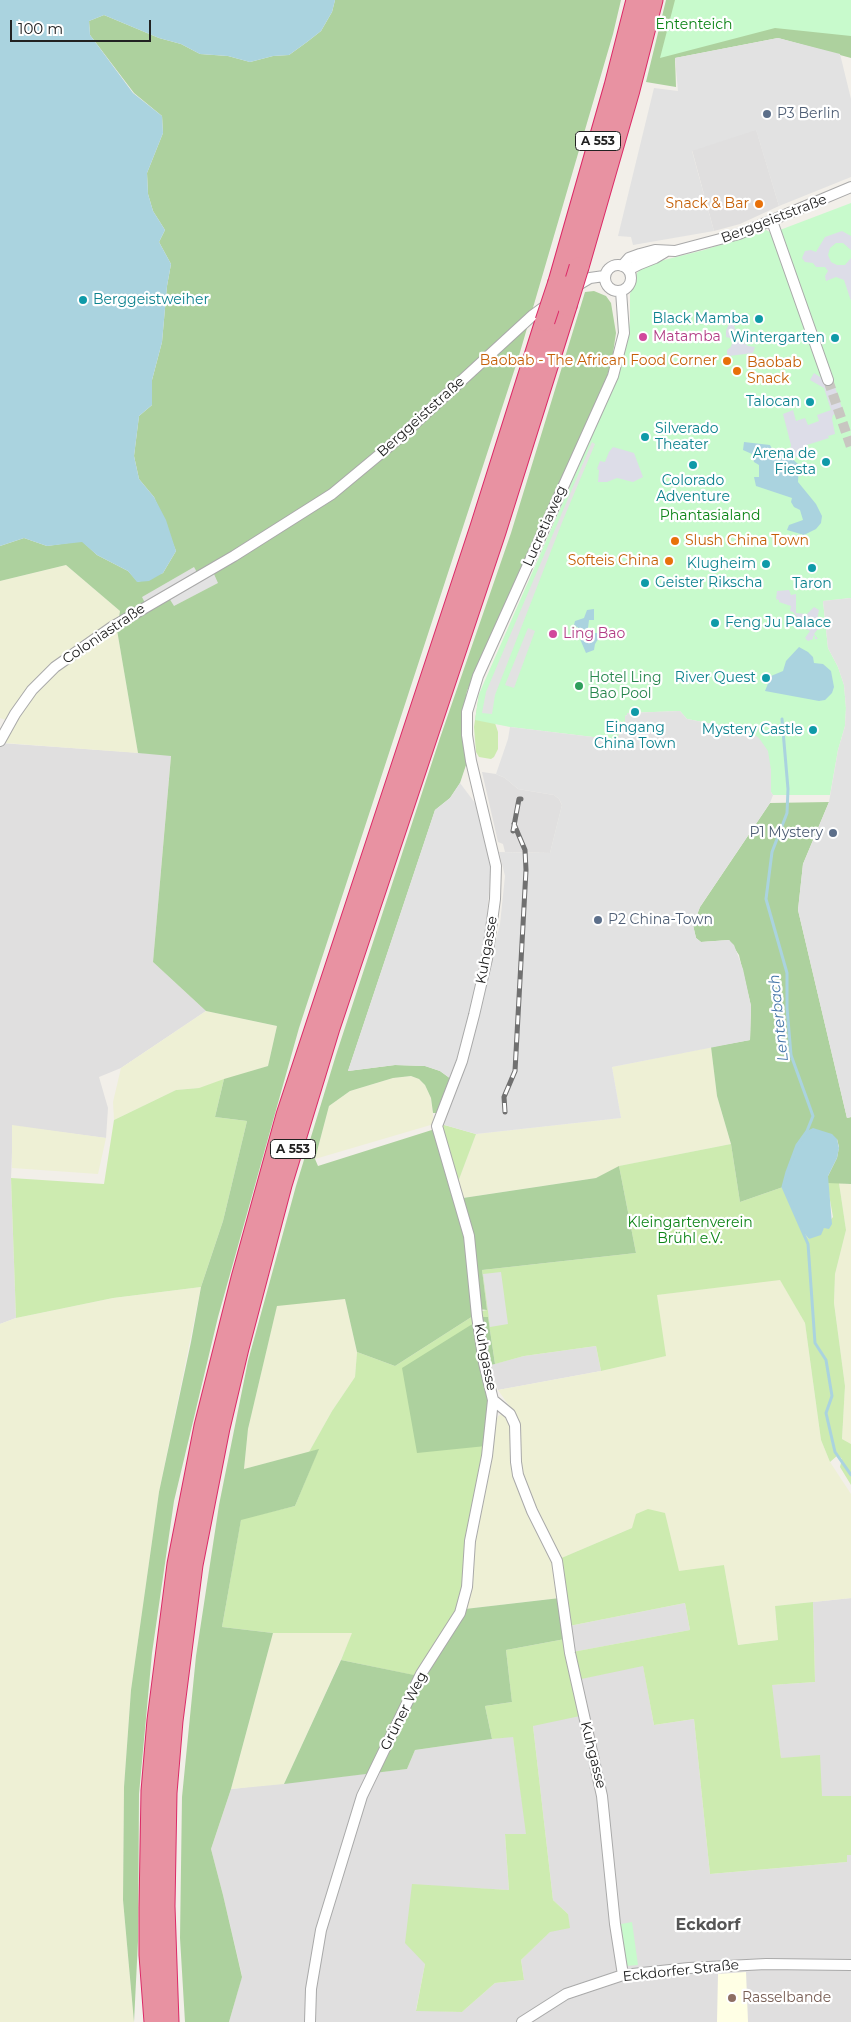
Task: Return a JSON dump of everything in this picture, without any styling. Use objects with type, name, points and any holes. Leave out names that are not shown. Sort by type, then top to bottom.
[{"type":"highway","name":"A 553","points":[[154,2022],[149,1955],[148,1907],[151,1791],[165,1650],[177,1564],[204,1426],[238,1288],[286,1114],[483,518],[546,321],[604,123],[636,0]]},
{"type":"highway","name":"A 553","points":[[170,2022],[165,1906],[167,1793],[173,1721],[194,1565],[220,1428],[282,1185],[330,1028],[496,532],[567,306],[630,90],[653,0]]},
{"type":"street","name":"Berggeiststraße","points":[[234,556],[332,494],[397,440],[533,315],[563,294],[589,279],[604,276],[614,265],[625,268],[655,258],[665,252],[712,242],[772,221],[851,188]]},
{"type":"street","points":[[772,221],[828,380]]},
{"type":"street","points":[[604,276],[610,290],[620,291],[629,285],[630,275],[625,268]]},
{"type":"street","name":"Lucretiaweg","points":[[472,761],[467,723],[469,702],[473,688],[613,376],[624,332],[620,291]]},
{"type":"street","name":"Coloniastraße","points":[[0,741],[15,714],[32,690],[55,667],[145,606],[234,556]]},
{"type":"street","name":"Kuhgasse","points":[[472,761],[492,846],[496,875],[495,899],[486,960],[474,1015],[462,1060],[437,1126],[469,1236],[476,1312],[484,1362],[493,1400],[510,1414],[515,1425],[518,1475],[532,1511],[557,1561],[570,1653],[602,1796],[615,1924],[623,1976]]},
{"type":"street","name":"Grüner Weg","points":[[310,2022],[311,1990],[321,1930],[362,1796],[422,1674],[460,1613],[467,1587],[470,1541],[487,1456],[493,1400]]},
{"type":"street","name":"Eckdorfer Straße","points":[[522,2022],[566,1994],[623,1976],[689,1968],[766,1964],[851,1966]]},
{"type":"shaded area","name":"P3 Berlin","points":[[778,38],[840,54],[851,99],[851,177],[779,206],[756,130],[692,151],[714,231],[633,245],[631,237],[618,236],[654,88],[678,91],[675,58]]},
{"type":"shaded area","points":[[756,129],[779,206],[740,224],[714,231],[692,150]]},
{"type":"shaded area","points":[[842,231],[851,236],[851,250],[843,243],[836,243],[830,248],[828,255],[831,262],[837,265],[845,265],[851,258],[851,301],[844,280],[836,277],[826,281],[825,276],[828,271],[825,267],[816,267],[813,263],[805,262],[802,258],[805,251],[811,250],[816,252],[825,237]]},
{"type":"shaded area","points":[[741,320],[734,325],[736,337],[741,343],[743,342],[748,346],[755,347],[753,353],[729,356],[727,350],[731,347],[732,343],[730,338],[726,337],[726,331],[730,321]]},
{"type":"shaded area","points":[[814,373],[835,387],[843,411],[833,415],[835,434],[828,436],[829,438],[807,445],[807,449],[803,451],[802,456],[794,457],[790,451],[791,445],[783,414],[793,410],[796,421],[805,418],[808,425],[819,421],[817,415],[831,410],[824,388],[810,380]]},
{"type":"shaded area","name":"Ling Bao","points":[[592,442],[595,444],[563,520],[495,695],[492,714],[482,713],[486,692]]},
{"type":"shaded area","points":[[613,447],[634,453],[643,477],[633,482],[617,478],[607,482],[598,482],[599,470],[597,469],[600,461],[605,462]]},
{"type":"shaded area","points":[[66,565],[120,611],[117,630],[138,753],[5,743],[15,723],[0,718],[0,581]]},
{"type":"shaded area","points":[[194,567],[198,574],[145,603],[142,597]]},
{"type":"shaded area","points":[[214,574],[218,583],[174,606],[169,598]]},
{"type":"shaded area","points":[[789,590],[791,595],[796,594],[796,613],[807,614],[814,607],[819,610],[817,620],[819,630],[814,634],[818,639],[815,639],[815,636],[813,636],[813,639],[808,641],[805,638],[810,631],[795,623],[799,620],[790,611],[791,606],[776,599],[777,591]]},
{"type":"shaded area","name":"P1 Mystery","points":[[851,598],[851,1117],[847,1118],[798,910],[803,864],[829,802],[838,750],[845,726],[844,685],[838,667],[828,648],[823,601]]},
{"type":"shaded area","points":[[528,628],[535,631],[514,688],[505,685]]},
{"type":"shaded area","name":"P2 China-Town","points":[[680,711],[687,719],[749,731],[759,738],[768,751],[771,770],[771,792],[773,795],[770,803],[700,907],[693,925],[696,938],[701,942],[729,940],[734,945],[743,969],[751,1006],[750,1040],[612,1067],[621,1118],[476,1134],[441,1124],[465,1062],[500,924],[505,876],[499,852],[550,853],[562,805],[554,795],[518,789],[505,778],[496,774],[508,739],[510,727],[618,740],[620,725],[625,724],[627,713]]},
{"type":"shaded area","points":[[0,743],[171,755],[153,962],[206,1011],[121,1068],[99,1077],[108,1108],[106,1138],[13,1126],[11,1178],[16,1318],[0,1324]]},
{"type":"shaded area","points":[[482,772],[496,774],[505,778],[518,789],[554,795],[559,799],[562,805],[550,853],[505,852],[503,844],[498,842]]},
{"type":"shaded area","points":[[460,783],[478,807],[491,870],[485,938],[469,1014],[451,1079],[440,1071],[425,1066],[395,1065],[348,1071],[435,810],[450,798]]},
{"type":"shaded area","points":[[206,1011],[277,1026],[268,1066],[199,1088],[176,1090],[114,1120],[113,1102],[121,1068]]},
{"type":"shaded area","points":[[711,1047],[717,1096],[731,1144],[620,1166],[596,1178],[463,1198],[458,1182],[476,1134],[621,1118],[612,1067]]},
{"type":"shaded area","points":[[411,1076],[419,1079],[425,1085],[431,1098],[434,1124],[315,1159],[329,1106],[350,1091],[393,1078]]},
{"type":"shaded area","points":[[12,1125],[106,1138],[98,1174],[12,1168]]},
{"type":"shaded area","points":[[839,1183],[851,1184],[851,1444],[842,1439],[845,1386],[834,1303],[835,1274],[846,1230]]},
{"type":"shaded area","points":[[501,1272],[508,1324],[490,1327],[483,1274]]},
{"type":"shaded area","points":[[780,1279],[805,1323],[821,1440],[830,1462],[851,1494],[851,1598],[775,1606],[778,1640],[738,1645],[724,1565],[679,1572],[632,1528],[559,1559],[520,1473],[516,1416],[498,1390],[601,1371],[665,1356],[656,1295]]},
{"type":"shaded area","points":[[201,1287],[159,1492],[131,1690],[124,1787],[123,1900],[134,2022],[0,2022],[0,1324],[16,1318],[113,1298]]},
{"type":"shaded area","points":[[345,1299],[357,1352],[355,1377],[332,1411],[309,1452],[244,1469],[248,1429],[277,1305]]},
{"type":"shaded area","points":[[596,1346],[601,1371],[498,1390],[490,1365],[524,1356]]},
{"type":"shaded area","points":[[502,1414],[507,1416],[512,1423],[514,1465],[554,1561],[560,1598],[465,1609],[473,1542],[495,1424],[498,1416]]},
{"type":"shaded area","points":[[851,1598],[851,1797],[822,1797],[781,1758],[771,1685],[815,1682],[813,1602]]},
{"type":"shaded area","points":[[685,1603],[690,1630],[573,1652],[569,1626]]},
{"type":"shaded area","points":[[273,1633],[353,1633],[284,1784],[231,1789]]},
{"type":"shaded area","points":[[643,1665],[654,1725],[694,1719],[710,1874],[847,1862],[847,1855],[851,1855],[851,2022],[229,2022],[242,1976],[211,1849],[231,1789],[407,1769],[415,1750],[513,1736],[527,1835],[505,1835],[509,1890],[412,1885],[425,1964],[416,2010],[462,2012],[495,1983],[524,1980],[521,1960],[568,1914],[553,1900],[533,1726],[571,1681]]},
{"type":"shaded area","name":"Rasselbande","points":[[746,1972],[748,2022],[717,2022],[718,1974]]},
{"type":"green space","points":[[335,0],[621,0],[613,34],[518,359],[299,1028],[218,1317],[174,1501],[152,1653],[139,1794],[138,1941],[134,2022],[123,1900],[124,1787],[131,1690],[159,1492],[201,1287],[223,1221],[247,1121],[215,1117],[224,1079],[268,1066],[277,1026],[206,1011],[153,962],[171,756],[138,753],[117,630],[120,611],[66,565],[0,581],[0,546],[24,538],[47,546],[82,541],[97,555],[128,571],[138,582],[163,573],[176,551],[154,497],[139,479],[134,456],[139,416],[152,405],[152,380],[162,342],[171,264],[159,242],[165,230],[153,211],[148,194],[147,173],[163,133],[162,116],[134,93],[90,35],[89,21],[104,15],[159,38],[181,44],[200,54],[228,56],[250,62],[273,56],[289,55],[307,42],[321,31],[332,12]]},
{"type":"green space","name":"Ententeich","points":[[666,0],[851,0],[851,58],[778,38],[675,58],[676,87],[646,82]]},
{"type":"green space","name":"Ententeich","points":[[675,0],[851,0],[851,36],[775,28],[660,58]]},
{"type":"green space","name":"Phantasialand","points":[[851,203],[851,598],[823,601],[828,648],[838,667],[844,685],[846,708],[845,726],[838,750],[830,795],[773,795],[771,792],[771,770],[749,731],[687,719],[680,711],[627,713],[625,725],[620,725],[618,740],[510,727],[475,720],[479,694],[599,420],[626,347],[630,321],[630,294],[637,273],[644,265],[704,250],[766,230],[772,233]]},
{"type":"green space","points":[[594,291],[606,296],[611,303],[616,333],[612,360],[603,389],[467,691],[462,718],[467,762],[460,783],[450,798],[435,810],[348,1071],[395,1065],[425,1066],[440,1071],[451,1079],[437,1113],[433,1113],[431,1098],[425,1085],[419,1079],[411,1076],[393,1078],[350,1091],[329,1106],[315,1159],[318,1166],[435,1129],[466,1236],[473,1316],[395,1366],[357,1352],[345,1299],[277,1306],[248,1429],[244,1469],[319,1449],[295,1506],[241,1520],[222,1627],[273,1633],[231,1789],[211,1849],[242,1977],[229,2022],[185,2022],[180,1938],[182,1797],[196,1656],[219,1505],[248,1361],[296,1186],[336,1055],[440,738],[511,533],[585,292]]},
{"type":"green space","points":[[479,694],[492,714],[498,732],[498,749],[491,759],[479,757],[476,752],[474,727]]},
{"type":"green space","points":[[829,802],[803,864],[798,910],[847,1118],[851,1117],[851,1184],[827,1183],[828,1176],[837,1158],[839,1147],[837,1139],[787,1172],[783,1187],[740,1202],[731,1144],[717,1096],[711,1047],[750,1040],[751,1006],[739,955],[729,940],[701,942],[696,938],[693,925],[700,907],[770,803]]},
{"type":"green space","points":[[224,1079],[215,1117],[247,1121],[223,1221],[201,1287],[113,1298],[16,1318],[11,1178],[104,1184],[114,1120],[176,1090],[199,1088]]},
{"type":"green space","points":[[441,1124],[476,1134],[458,1182]]},
{"type":"green space","name":"Kleingartenverein Brühl e.V.","points":[[731,1144],[740,1202],[783,1187],[803,1232],[809,1239],[824,1228],[833,1217],[827,1183],[839,1183],[846,1230],[835,1274],[834,1303],[845,1386],[842,1439],[851,1444],[851,1485],[840,1467],[842,1459],[838,1455],[830,1462],[821,1440],[805,1323],[780,1280],[657,1295],[666,1356],[601,1371],[596,1346],[524,1356],[495,1364],[488,1317],[483,1317],[482,1314],[482,1311],[487,1310],[482,1270],[636,1253],[619,1166]]},
{"type":"green space","points":[[619,1166],[636,1253],[482,1270],[487,1310],[478,1309],[463,1198],[596,1178]]},
{"type":"green space","points":[[473,1316],[486,1446],[464,1589],[457,1614],[418,1676],[341,1660],[352,1633],[273,1633],[222,1627],[241,1519],[295,1506],[318,1450],[309,1452],[332,1411],[355,1377],[357,1352],[395,1366]]},
{"type":"green space","points":[[488,1317],[495,1364],[490,1365],[481,1318]]},
{"type":"green space","points":[[474,1323],[490,1401],[486,1446],[417,1453],[402,1368]]},
{"type":"green space","points":[[648,1509],[665,1513],[679,1571],[724,1565],[738,1645],[778,1640],[775,1606],[813,1602],[815,1682],[772,1685],[781,1758],[820,1755],[822,1796],[851,1796],[851,1855],[847,1855],[847,1862],[710,1874],[694,1719],[654,1725],[643,1666],[572,1681],[580,1716],[533,1726],[553,1900],[568,1914],[570,1928],[550,1932],[521,1960],[524,1980],[495,1983],[462,2012],[416,2011],[425,1964],[405,1943],[412,1884],[509,1890],[505,1834],[526,1834],[513,1737],[492,1739],[485,1706],[512,1702],[506,1650],[565,1639],[567,1653],[690,1630],[685,1603],[569,1626],[559,1559],[632,1528],[636,1514]]},
{"type":"green space","points":[[560,1598],[565,1639],[506,1650],[512,1702],[485,1706],[492,1739],[415,1750],[407,1769],[284,1784],[341,1660],[424,1677],[465,1609]]},
{"type":"green space","points":[[632,1922],[638,1965],[626,1966],[621,1924]]},
{"type":"water","name":"Berggeistweiher","points":[[0,0],[335,0],[332,12],[321,31],[307,42],[289,55],[273,56],[250,62],[228,56],[200,54],[181,44],[159,38],[104,15],[89,21],[90,35],[133,93],[162,116],[163,133],[147,173],[148,194],[153,211],[165,230],[159,242],[171,264],[162,342],[152,380],[152,405],[139,416],[134,456],[139,479],[154,497],[166,520],[176,551],[163,573],[149,581],[137,582],[128,571],[97,555],[82,542],[47,546],[24,538],[0,546]]},
{"type":"water","points":[[744,442],[770,445],[772,449],[787,454],[799,465],[798,482],[816,504],[822,516],[821,523],[816,529],[804,535],[787,530],[789,525],[803,520],[800,510],[794,507],[791,502],[792,498],[756,486],[754,477],[759,477],[759,465],[754,462],[752,454],[743,450]]},
{"type":"water","points":[[594,609],[594,620],[589,620],[588,628],[593,633],[600,633],[600,636],[594,650],[586,653],[580,639],[580,629],[574,625],[575,621],[584,618],[587,610]]},
{"type":"water","points":[[799,647],[813,657],[814,663],[823,664],[831,671],[834,687],[832,693],[825,700],[819,701],[765,691],[771,676],[783,671],[786,661]]},
{"type":"water","points":[[813,1128],[832,1134],[837,1139],[839,1148],[837,1158],[828,1176],[832,1224],[829,1229],[824,1228],[821,1235],[809,1239],[803,1232],[783,1187],[797,1145],[807,1131]]},
{"type":"waterway","name":"Lenterbach","points":[[782,719],[788,789],[787,813],[772,852],[766,899],[787,973],[787,1008],[791,1055],[813,1116],[807,1131],[797,1145],[783,1187],[808,1244],[815,1343],[826,1360],[832,1396],[826,1413],[835,1452],[851,1475]]},
{"type":"tunnel","points":[[828,380],[851,447]]},
{"type":"railway","points":[[513,831],[519,799],[521,799]]},
{"type":"railway","points":[[505,1112],[504,1097],[515,1071],[526,870],[525,850],[514,824]]},
{"type":"place","name":"P3 Berlin","points":[[767,114]]},
{"type":"place","name":"Snack & Bar","points":[[759,204]]},
{"type":"place","name":"Berggeistweiher","points":[[83,300]]},
{"type":"place","name":"Black Mamba","points":[[759,319]]},
{"type":"place","name":"Matamba","points":[[643,337]]},
{"type":"place","name":"Wintergarten","points":[[835,338]]},
{"type":"place","name":"Baobab - The African Food Corner","points":[[727,361]]},
{"type":"place","name":"Baobab Snack","points":[[737,371]]},
{"type":"place","name":"Talocan","points":[[810,402]]},
{"type":"place","name":"Silverado Theater","points":[[645,437]]},
{"type":"place","name":"Arena de Fiesta","points":[[826,462]]},
{"type":"place","name":"Colorado Adventure","points":[[693,465]]},
{"type":"place","name":"Slush China Town","points":[[675,541]]},
{"type":"place","name":"Softeis China","points":[[669,561]]},
{"type":"place","name":"Klugheim","points":[[766,564]]},
{"type":"place","name":"Taron","points":[[812,568]]},
{"type":"place","name":"Geister Rikscha","points":[[645,583]]},
{"type":"place","name":"Feng Ju Palace","points":[[715,623]]},
{"type":"place","name":"Ling Bao","points":[[553,634]]},
{"type":"place","name":"River Quest","points":[[766,678]]},
{"type":"place","name":"Hotel Ling Bao Pool","points":[[579,686]]},
{"type":"place","name":"Eingang China Town","points":[[635,712]]},
{"type":"place","name":"Mystery Castle","points":[[813,730]]},
{"type":"place","name":"P1 Mystery","points":[[833,833]]},
{"type":"place","name":"P2 China-Town","points":[[598,920]]},
{"type":"place","name":"Rasselbande","points":[[732,1998]]},
{"type":"district","name":"Eckdorf","points":[[708,1925]]}]
